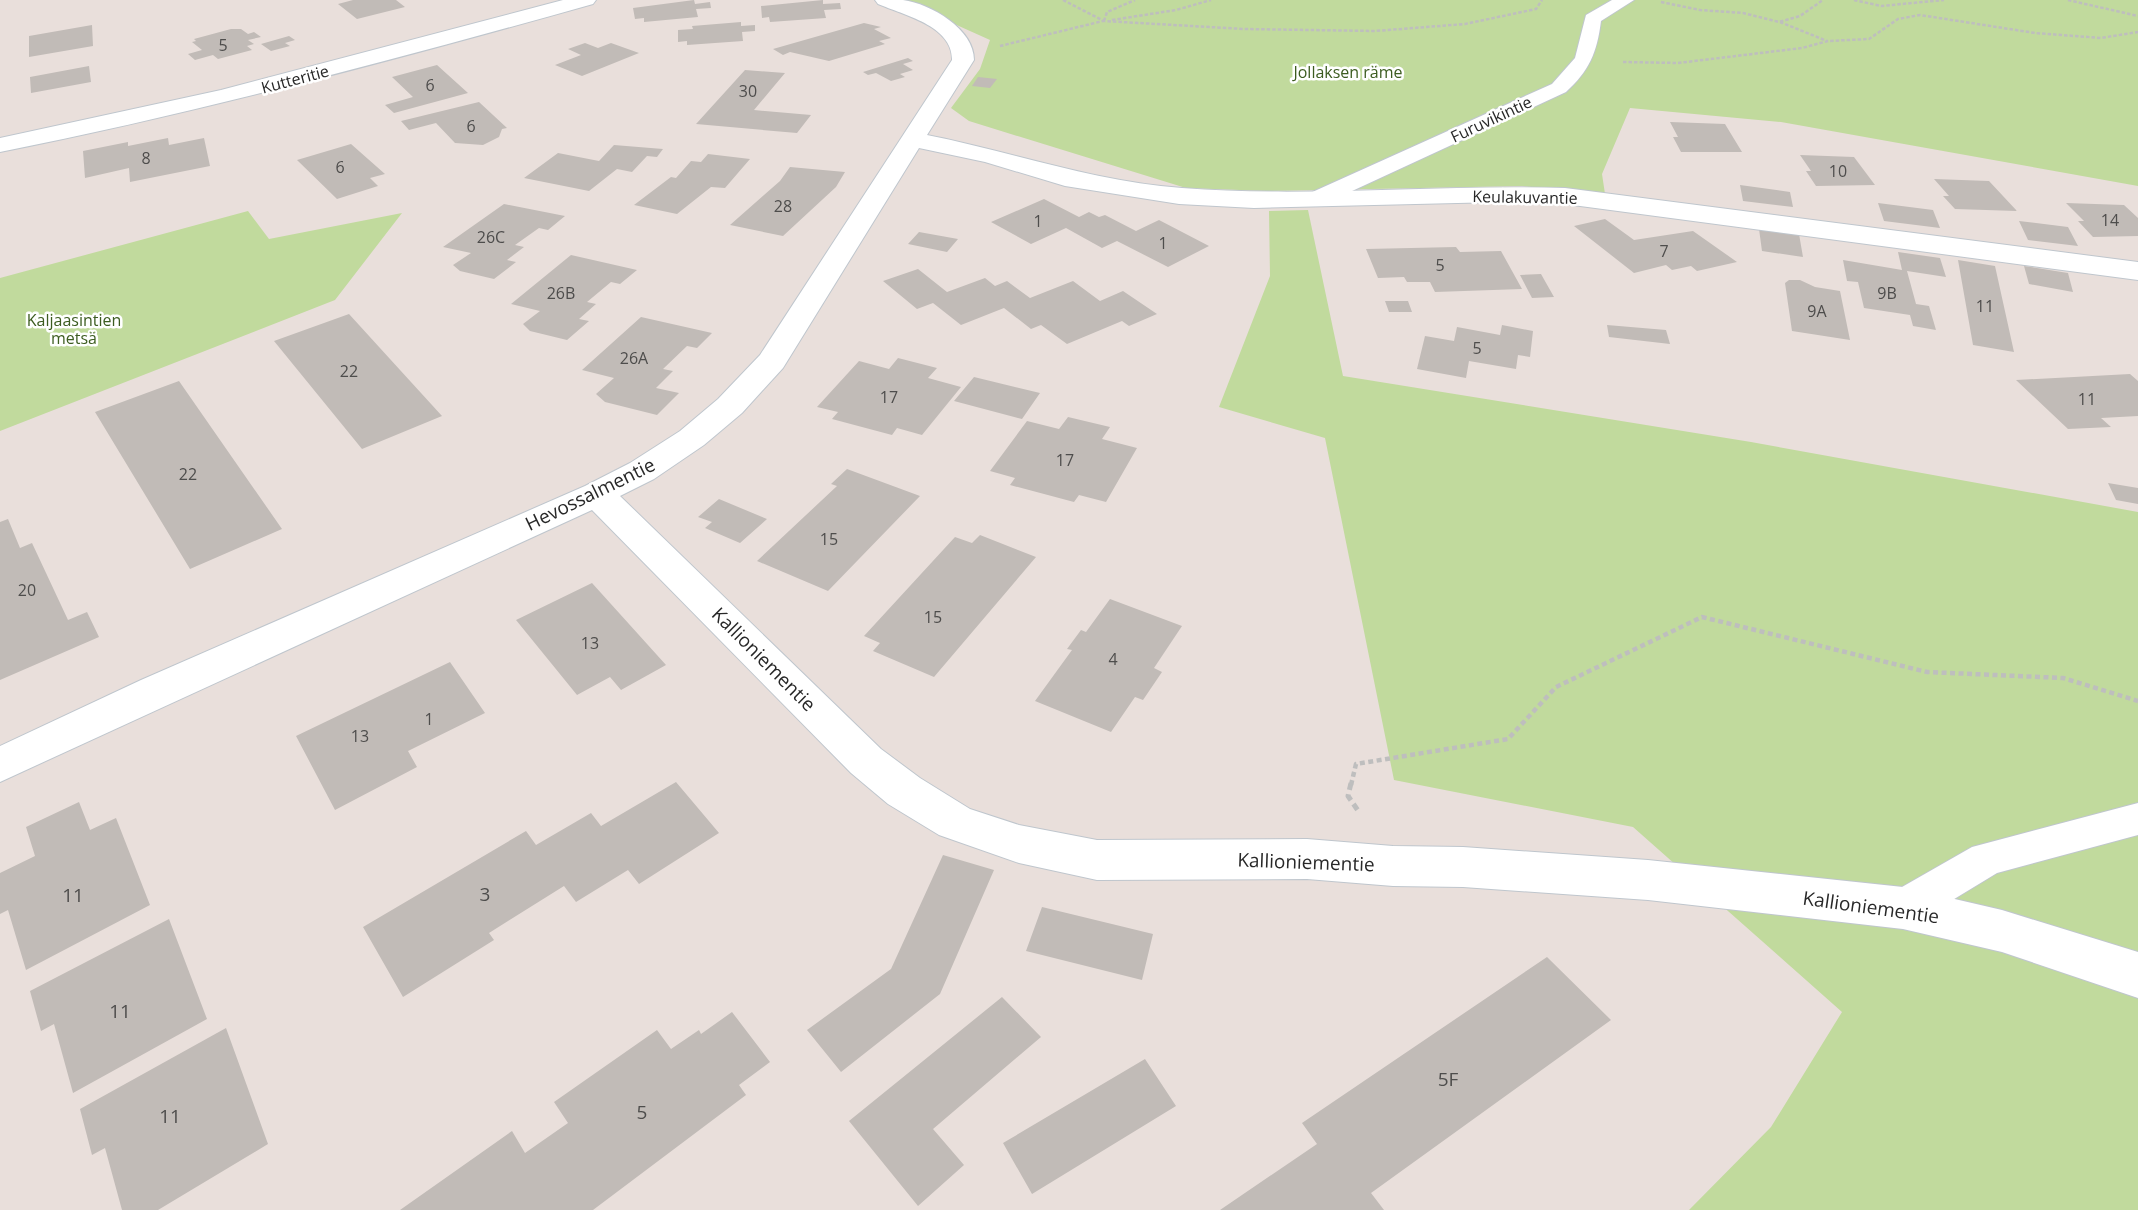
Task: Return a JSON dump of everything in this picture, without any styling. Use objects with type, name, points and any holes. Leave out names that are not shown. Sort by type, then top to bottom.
[{"type":"street","name":"Kutteritie","points":[[0,145],[232,95],[586,0]]},
{"type":"street","name":"Hevossalmentie","points":[[0,765],[156,691],[597,494],[642,471],[692,438],[751,385],[772,362],[960,67],[965,54],[955,35],[943,25],[885,0]]},
{"type":"street","name":"Keulakuvantie","points":[[914,140],[990,155],[1065,178],[1140,192],[1213,199],[1316,200],[1510,194],[1565,196],[2138,271]]},
{"type":"street","name":"Kallioniementie","points":[[597,494],[866,761],[904,791],[955,822],[1019,844],[1097,860],[1307,859],[1393,866],[1463,867],[1648,880],[1903,908],[2003,931],[2138,975]]},
{"type":"lane","points":[[1584,62],[1592,19],[1625,0]]},
{"type":"lane","name":"Furuvikintie","points":[[1316,200],[1559,88],[1581,69],[1584,62]]},
{"type":"lane","points":[[1903,908],[1986,859],[2138,819]]},
{"type":"path","points":[[1063,0],[1104,21],[1244,29],[1375,31],[1465,24],[1536,9],[1542,0]]},
{"type":"path","points":[[1104,21],[1107,12],[1135,0]]},
{"type":"path","points":[[1034,38],[1104,21],[1176,10],[1211,0]]},
{"type":"path","points":[[1659,0],[1700,10],[1742,12],[1779,22],[1828,41]]},
{"type":"path","points":[[1779,22],[1800,16],[1823,0]]},
{"type":"path","points":[[1854,0],[1881,6],[1944,0]]},
{"type":"path","points":[[2068,0],[2138,16]]},
{"type":"path","points":[[1584,62],[1678,63],[1802,48],[1828,41],[1869,39],[1898,19],[1920,15],[2035,33],[2101,38],[2138,32]]},
{"type":"path","points":[[1393,866],[1348,796],[1356,764],[1508,739],[1556,687],[1702,617],[1927,672],[2063,678],[2138,701]]},
{"type":"green space","name":"Jollaksen räme","points":[[901,0],[2138,0],[2138,186],[1781,122],[1630,108],[1602,174],[1605,194],[1522,186],[1266,191],[1186,188],[969,121],[951,108],[980,69],[990,40]]},
{"type":"green space","points":[[1308,210],[1343,376],[1751,442],[2138,512],[2138,1210],[1689,1210],[1771,1127],[1842,1012],[1633,827],[1394,780],[1325,438],[1219,407],[1270,276],[1269,211]]},
{"type":"green space","name":"Kaljaasintien metsä","points":[[248,211],[269,239],[402,213],[335,300],[0,431],[0,278]]},
{"type":"building","points":[[353,0],[396,0],[405,7],[357,19],[338,4]]},
{"type":"building","points":[[694,0],[695,4],[710,2],[711,8],[696,9],[698,17],[644,22],[644,18],[635,19],[633,8]]},
{"type":"building","points":[[823,0],[823,4],[840,3],[841,9],[824,10],[826,18],[770,22],[769,17],[762,18],[761,6]]},
{"type":"building","points":[[741,22],[741,26],[755,25],[755,31],[742,32],[743,41],[687,45],[687,41],[678,42],[678,30],[693,29],[692,26]]},
{"type":"building","points":[[864,23],[881,27],[874,29],[891,38],[879,41],[885,44],[829,61],[790,52],[783,55],[773,49]]},
{"type":"building","points":[[92,25],[93,46],[29,57],[29,36]]},
{"type":"building","points":[[241,29],[248,34],[254,32],[261,37],[248,40],[254,44],[247,46],[252,50],[218,59],[213,55],[195,60],[188,54],[202,50],[192,42],[196,41],[194,39]]},
{"type":"building","points":[[289,36],[295,40],[285,43],[290,46],[271,51],[261,44]]},
{"type":"building","points":[[585,43],[598,48],[611,43],[639,53],[582,76],[555,65],[581,55],[568,49]]},
{"type":"building","points":[[908,58],[913,61],[903,64],[913,70],[900,74],[905,77],[891,81],[876,73],[868,75],[863,72]]},
{"type":"building","points":[[437,65],[468,93],[394,113],[385,105],[413,97],[392,77]]},
{"type":"building","points":[[89,66],[91,82],[31,93],[30,77]]},
{"type":"building","points":[[745,70],[785,73],[754,110],[811,115],[797,133],[696,124]]},
{"type":"building","points":[[978,77],[997,79],[990,88],[972,86]]},
{"type":"building","points":[[479,102],[507,128],[502,129],[499,137],[483,145],[455,143],[436,123],[409,130],[401,121]]},
{"type":"building","points":[[1670,122],[1725,124],[1742,152],[1681,152],[1673,137],[1678,137]]},
{"type":"building","points":[[168,138],[169,145],[204,138],[210,166],[130,182],[129,168],[85,178],[83,151]]},
{"type":"building","points":[[351,144],[385,174],[370,178],[378,186],[337,199],[297,160]]},
{"type":"building","points":[[614,145],[663,149],[657,157],[647,156],[632,172],[617,169],[589,191],[524,178],[558,153],[599,161]]},
{"type":"building","points":[[708,154],[750,159],[725,188],[711,187],[677,214],[634,205],[671,177],[676,178],[691,161],[701,162]]},
{"type":"building","points":[[1800,155],[1854,157],[1875,185],[1816,186],[1806,171],[1811,171]]},
{"type":"building","points":[[790,167],[845,172],[836,187],[783,236],[730,225],[780,181]]},
{"type":"building","points":[[1934,179],[1989,181],[2017,211],[1955,209],[1943,196],[1949,196]]},
{"type":"building","points":[[1740,185],[1790,192],[1793,207],[1743,201]]},
{"type":"building","points":[[1044,199],[1079,217],[1089,212],[1099,217],[1105,215],[1136,231],[1159,220],[1209,246],[1168,267],[1117,241],[1102,248],[1066,228],[1031,244],[991,222]]},
{"type":"building","points":[[1878,203],[1933,210],[1940,228],[1884,221]]},
{"type":"building","points":[[2066,203],[2124,205],[2138,218],[2138,236],[2093,237],[2078,221],[2084,221]]},
{"type":"building","points":[[504,204],[565,216],[548,230],[539,228],[515,245],[524,247],[507,260],[516,262],[494,279],[460,271],[453,265],[471,253],[443,247]]},
{"type":"building","points":[[1605,219],[1634,240],[1693,231],[1737,262],[1697,271],[1691,266],[1672,270],[1666,265],[1634,273],[1574,226]]},
{"type":"building","points":[[2019,221],[2068,227],[2078,246],[2028,240]]},
{"type":"building","points":[[1759,229],[1799,234],[1803,257],[1762,251]]},
{"type":"building","points":[[919,232],[958,239],[947,252],[908,244]]},
{"type":"building","points":[[1456,247],[1460,252],[1501,251],[1522,289],[1435,292],[1430,282],[1407,282],[1404,277],[1378,278],[1366,249]]},
{"type":"building","points":[[1898,252],[1940,258],[1946,277],[1907,271],[1916,304],[1929,306],[1936,330],[1913,326],[1910,315],[1864,308],[1858,282],[1847,281],[1843,260],[1902,270]]},
{"type":"building","points":[[571,255],[637,270],[620,284],[611,282],[587,302],[596,304],[579,319],[589,321],[567,340],[530,331],[523,324],[540,311],[511,304]]},
{"type":"building","points":[[1958,260],[1995,266],[2014,352],[1973,345]]},
{"type":"building","points":[[2024,266],[2068,273],[2073,292],[2029,284]]},
{"type":"building","points":[[918,269],[947,292],[985,278],[995,286],[1007,281],[1030,298],[1073,281],[1100,301],[1123,291],[1157,314],[1129,326],[1122,321],[1067,344],[1041,325],[1031,329],[1004,308],[961,325],[933,303],[917,309],[883,281]]},
{"type":"building","points":[[1541,274],[1554,297],[1532,298],[1520,275]]},
{"type":"building","points":[[1789,280],[1800,280],[1815,287],[1840,291],[1850,340],[1792,331],[1785,283]]},
{"type":"building","points":[[1385,301],[1408,301],[1412,312],[1389,312]]},
{"type":"building","points":[[349,314],[442,416],[362,449],[274,341]]},
{"type":"building","points":[[641,317],[712,333],[697,348],[687,346],[663,369],[673,371],[656,388],[679,393],[657,415],[605,402],[596,394],[614,378],[582,370]]},
{"type":"building","points":[[1502,325],[1533,331],[1530,357],[1518,355],[1516,369],[1469,361],[1466,378],[1417,369],[1425,336],[1454,341],[1457,327],[1500,335]]},
{"type":"building","points":[[1607,325],[1666,330],[1670,344],[1609,337]]},
{"type":"building","points":[[898,358],[937,368],[928,378],[961,387],[922,435],[897,428],[892,435],[832,419],[838,412],[817,407],[859,361],[889,369]]},
{"type":"building","points":[[2130,374],[2138,381],[2138,416],[2101,418],[2111,427],[2068,429],[2016,380]]},
{"type":"building","points":[[974,377],[1040,393],[1022,419],[954,401]]},
{"type":"building","points":[[179,381],[282,529],[190,569],[95,412]]},
{"type":"building","points":[[1068,417],[1110,427],[1102,439],[1137,448],[1106,502],[1079,495],[1074,502],[1010,485],[1015,478],[990,471],[1027,421],[1059,429]]},
{"type":"building","points":[[847,469],[920,496],[828,591],[757,561],[837,486],[831,484]]},
{"type":"building","points":[[2108,483],[2138,488],[2138,504],[2116,500]]},
{"type":"building","points":[[719,499],[767,519],[740,543],[705,528],[712,522],[698,517]]},
{"type":"building","points":[[8,519],[20,548],[32,543],[68,620],[87,612],[99,637],[0,680],[0,522]]},
{"type":"building","points":[[980,535],[1036,557],[934,677],[873,651],[880,643],[864,636],[955,537],[972,543]]},
{"type":"building","points":[[592,583],[666,665],[621,690],[610,677],[577,695],[516,620]]},
{"type":"building","points":[[1110,599],[1182,626],[1154,668],[1162,672],[1143,700],[1135,697],[1111,732],[1035,701],[1072,650],[1067,649],[1081,630],[1086,632]]},
{"type":"building","points":[[450,662],[485,713],[408,751],[417,767],[335,810],[296,736]]},
{"type":"building","points":[[676,782],[719,833],[639,884],[628,870],[576,902],[564,886],[489,933],[494,940],[403,997],[363,927],[526,831],[536,845],[591,813],[601,826]]},
{"type":"building","points":[[79,802],[90,830],[116,818],[150,905],[26,970],[8,910],[0,914],[0,873],[35,856],[26,827]]},
{"type":"building","points":[[943,855],[994,870],[940,994],[841,1072],[807,1030],[891,969]]},
{"type":"building","points":[[1042,907],[1153,934],[1142,980],[1026,951]]},
{"type":"building","points":[[169,919],[207,1019],[73,1093],[54,1024],[41,1031],[30,991]]},
{"type":"building","points":[[1547,957],[1611,1020],[1371,1193],[1384,1210],[1220,1210],[1317,1144],[1302,1123]]},
{"type":"building","points":[[1002,997],[1041,1037],[933,1129],[964,1165],[918,1206],[849,1121]]},
{"type":"building","points":[[732,1012],[770,1062],[739,1085],[746,1095],[593,1210],[400,1210],[512,1131],[525,1153],[568,1123],[554,1102],[657,1030],[671,1049],[699,1030],[701,1034]]},
{"type":"building","points":[[226,1028],[268,1144],[158,1210],[122,1210],[105,1148],[92,1155],[80,1109]]},
{"type":"building","points":[[1145,1059],[1176,1106],[1032,1194],[1003,1143]]}]
